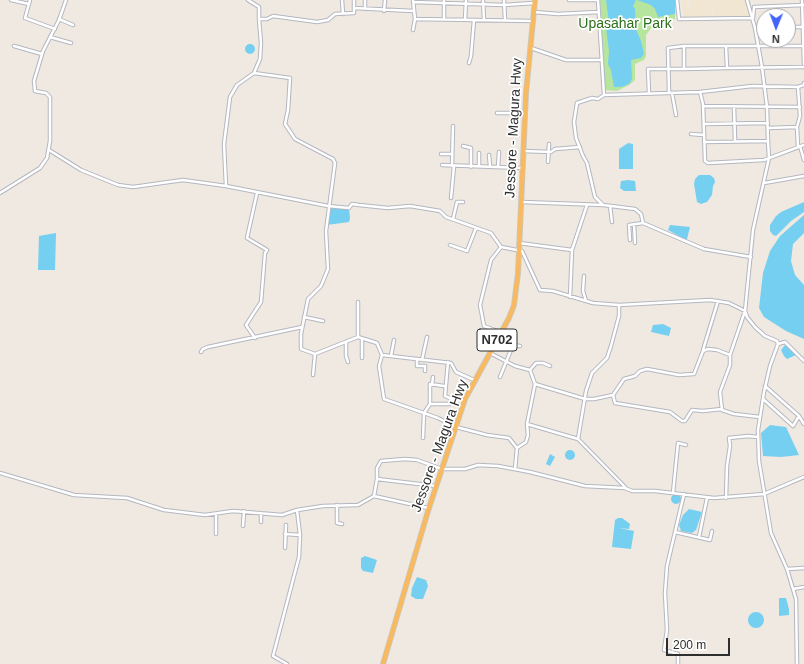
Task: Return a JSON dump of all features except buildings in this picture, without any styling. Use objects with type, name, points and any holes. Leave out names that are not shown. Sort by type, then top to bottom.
[{"type":"highway","name":"Jessore - Magura Hwy","points":[[382,664],[429,508],[465,399],[489,353],[502,333],[512,311],[515,299],[519,252],[525,113],[534,2]]},
{"type":"street","points":[[11,0],[29,4]]},
{"type":"street","points":[[30,0],[25,18],[55,29]]},
{"type":"street","points":[[0,193],[44,165],[49,150],[50,97],[46,93],[35,91],[34,81],[42,54],[55,29],[66,0]]},
{"type":"street","points":[[226,186],[224,144],[230,97],[237,85],[254,73],[260,59],[261,43],[259,7],[248,0]]},
{"type":"street","points":[[342,0],[343,14]]},
{"type":"street","points":[[259,19],[267,19],[273,16],[317,22],[328,20],[335,14],[354,12],[354,0]]},
{"type":"street","points":[[365,0],[365,9]]},
{"type":"street","points":[[384,11],[385,0]]},
{"type":"street","points":[[444,0],[444,19]]},
{"type":"street","points":[[483,0],[484,20]]},
{"type":"street","points":[[504,0],[505,20]]},
{"type":"street","points":[[569,0],[597,0],[604,95]]},
{"type":"street","points":[[677,0],[679,19],[753,18]]},
{"type":"street","points":[[747,0],[756,32]]},
{"type":"street","points":[[802,0],[804,64]]},
{"type":"street","points":[[413,30],[415,19],[413,1],[444,4],[466,2],[504,4],[534,2]]},
{"type":"street","points":[[465,20],[466,2]]},
{"type":"street","points":[[753,18],[754,7],[803,5]]},
{"type":"street","points":[[354,8],[384,11],[414,11]]},
{"type":"street","points":[[534,12],[558,14],[599,12]]},
{"type":"street","points":[[59,19],[73,25]]},
{"type":"street","points":[[415,19],[533,21]]},
{"type":"street","points":[[469,62],[471,56],[474,20]]},
{"type":"street","points":[[796,27],[803,27]]},
{"type":"street","points":[[50,37],[71,43]]},
{"type":"street","points":[[14,46],[42,54]]},
{"type":"street","points":[[684,46],[684,69]]},
{"type":"street","points":[[726,46],[727,68]]},
{"type":"street","points":[[676,115],[668,69],[668,47],[756,46]]},
{"type":"street","points":[[530,48],[566,60],[602,60]]},
{"type":"street","points":[[722,409],[720,392],[730,365],[730,355],[745,311],[753,230],[769,158],[767,107],[759,48]]},
{"type":"street","points":[[649,93],[648,69],[804,67]]},
{"type":"street","points":[[254,73],[290,78],[286,124],[294,139],[333,159],[335,163],[328,206],[326,231],[328,269],[321,286],[308,299],[302,327],[301,349],[315,354],[358,337],[377,343],[382,355],[379,366],[384,399],[424,413],[456,427],[487,435],[509,438],[517,448],[515,469]]},
{"type":"street","points":[[603,205],[595,197],[588,163],[580,147],[574,122],[577,103],[592,98],[598,99],[604,95],[700,92],[708,90],[765,87],[798,87],[804,85],[804,83]]},
{"type":"street","points":[[798,87],[800,116],[797,127],[799,147],[804,160]]},
{"type":"street","points":[[700,92],[704,106],[705,161],[708,163],[752,161],[769,158],[804,145]]},
{"type":"street","points":[[799,102],[804,102]]},
{"type":"street","points":[[704,106],[800,107]]},
{"type":"street","points":[[734,106],[736,141]]},
{"type":"street","points":[[497,113],[525,113]]},
{"type":"street","points":[[704,124],[768,123]]},
{"type":"street","points":[[451,198],[453,126]]},
{"type":"street","points":[[768,128],[797,127]]},
{"type":"street","points":[[691,134],[704,135]]},
{"type":"street","points":[[704,142],[768,141]]},
{"type":"street","points":[[548,144],[548,162]]},
{"type":"street","points":[[463,146],[471,148],[471,167]]},
{"type":"street","points":[[523,151],[549,152],[555,149],[580,147]]},
{"type":"street","points":[[49,150],[81,170],[118,185],[133,187],[183,180],[226,186],[328,206],[349,208],[352,204],[388,208],[410,206],[440,211],[446,217],[491,233],[501,247],[519,252],[522,251],[540,290],[553,291],[586,302],[605,306],[668,301],[718,301],[729,303],[745,311],[747,317],[755,327],[765,336],[777,341],[778,344]]},
{"type":"street","points":[[498,167],[499,152]]},
{"type":"street","points":[[479,153],[479,166]]},
{"type":"street","points":[[440,154],[452,154]]},
{"type":"street","points":[[490,155],[490,166]]},
{"type":"street","points":[[442,166],[522,168]]},
{"type":"street","points":[[764,183],[804,176]]},
{"type":"street","points":[[255,338],[246,326],[261,302],[265,253],[267,250],[247,238],[257,193]]},
{"type":"street","points":[[453,219],[457,202],[463,202]]},
{"type":"street","points":[[521,202],[603,205],[635,209],[641,214],[643,223]]},
{"type":"street","points":[[570,297],[572,250],[587,205]]},
{"type":"street","points":[[610,206],[612,222]]},
{"type":"street","points":[[630,240],[629,225],[643,223],[704,249],[751,257]]},
{"type":"street","points":[[634,224],[635,243]]},
{"type":"street","points":[[450,245],[467,251],[476,228]]},
{"type":"street","points":[[519,243],[572,250]]},
{"type":"street","points":[[501,247],[491,260],[480,305],[484,326],[502,333]]},
{"type":"street","points":[[584,276],[583,291],[586,302]]},
{"type":"street","points":[[535,384],[585,399],[601,399],[613,395],[624,379],[635,376],[640,370],[647,369],[679,375],[694,374],[703,351],[718,301]]},
{"type":"street","points":[[358,302],[358,337]]},
{"type":"street","points":[[578,439],[585,399],[592,374],[606,358],[611,346],[619,316],[618,305]]},
{"type":"street","points":[[304,317],[322,321]]},
{"type":"street","points":[[201,352],[203,349],[208,347],[302,327]]},
{"type":"street","points":[[422,360],[427,337]]},
{"type":"street","points":[[362,339],[362,358]]},
{"type":"street","points":[[391,356],[394,340]]},
{"type":"street","points":[[346,342],[346,356],[348,362]]},
{"type":"street","points":[[778,344],[785,342],[804,361]]},
{"type":"street","points":[[778,344],[765,386],[758,437],[758,461],[771,533],[787,569],[796,599],[798,611],[797,664]]},
{"type":"street","points":[[500,376],[513,345],[520,346]]},
{"type":"street","points":[[703,351],[708,349],[717,350],[730,355]]},
{"type":"street","points":[[489,353],[515,366],[530,370]]},
{"type":"street","points":[[313,375],[315,354]]},
{"type":"street","points":[[382,355],[448,362],[451,363],[456,372],[474,380]]},
{"type":"street","points":[[417,359],[417,366],[425,366],[424,371]]},
{"type":"street","points":[[430,404],[449,404],[452,399],[445,396],[444,386],[448,362]]},
{"type":"street","points":[[530,370],[536,363],[544,363],[550,366]]},
{"type":"street","points":[[517,448],[526,442],[528,435],[527,424],[535,384],[530,370]]},
{"type":"street","points":[[423,438],[424,413],[430,404],[430,384],[432,385],[433,377]]},
{"type":"street","points":[[432,385],[444,386]]},
{"type":"street","points":[[765,386],[799,416],[804,424]]},
{"type":"street","points":[[613,395],[615,403],[670,412],[682,421],[685,421],[692,410],[703,412],[722,409],[734,414],[760,417]]},
{"type":"street","points":[[763,399],[793,426],[799,416]]},
{"type":"street","points":[[527,424],[578,439],[625,488]]},
{"type":"street","points":[[726,498],[727,466],[730,446],[729,438],[748,436],[758,437]]},
{"type":"street","points":[[673,493],[678,443],[686,445]]},
{"type":"street","points":[[374,496],[377,468],[381,461],[416,460],[442,469],[465,469],[478,465],[515,469],[585,486],[625,488],[632,491],[640,490],[684,494],[707,498],[726,498],[764,494],[804,477]]},
{"type":"street","points":[[0,473],[74,495],[127,498],[164,510],[205,515],[216,515],[233,511],[282,515],[297,510],[337,505],[358,505],[374,496],[429,508]]},
{"type":"street","points":[[377,479],[437,486]]},
{"type":"street","points":[[678,664],[678,654],[664,650],[667,630],[665,593],[667,566],[684,494]]},
{"type":"street","points":[[699,537],[707,498]]},
{"type":"street","points":[[337,505],[337,523],[342,524]]},
{"type":"street","points":[[287,664],[273,656],[299,558],[300,536],[297,510]]},
{"type":"street","points":[[243,526],[244,511]]},
{"type":"street","points":[[261,513],[261,522]]},
{"type":"street","points":[[216,515],[216,534]]},
{"type":"street","points":[[285,548],[286,525]]},
{"type":"street","points":[[675,532],[710,540],[712,531]]},
{"type":"street","points":[[285,534],[300,536]]},
{"type":"street","points":[[787,569],[804,568]]},
{"type":"street","points":[[793,589],[804,587]]},
{"type":"shaded area","points":[[682,0],[687,0],[688,8],[690,7],[690,0],[711,0],[713,16],[684,19]]},
{"type":"shaded area","points":[[712,0],[748,0],[753,14],[752,16],[714,17]]},
{"type":"green space","name":"Upasahar Park","points":[[600,0],[675,0],[676,3],[675,19],[652,27],[646,35],[646,56],[644,60],[635,64],[635,80],[617,91],[605,90]]},
{"type":"water","points":[[606,0],[636,0],[633,6],[635,9],[636,29],[644,54],[641,58],[631,60],[632,79],[629,84],[621,87],[614,87],[611,70],[608,64],[609,51],[606,28],[609,26],[609,23]]},
{"type":"water","points":[[637,0],[675,0],[675,14],[658,17],[655,9],[651,5]]},
{"type":"water","points":[[250,44],[255,49],[250,54],[245,49]]},
{"type":"water","points":[[628,143],[633,144],[633,169],[619,169],[619,149]]},
{"type":"water","points":[[699,175],[710,175],[714,178],[715,182],[712,195],[707,202],[701,204],[697,202],[694,184],[695,179]]},
{"type":"water","points":[[621,181],[635,181],[636,191],[624,191],[620,188]]},
{"type":"water","points":[[804,202],[804,212],[791,221],[776,236],[773,235],[770,231],[770,225],[776,216],[781,212]]},
{"type":"water","points":[[329,207],[349,209],[349,222],[327,225]]},
{"type":"water","points":[[804,215],[804,233],[793,244],[791,261],[795,275],[804,285],[804,339],[786,331],[764,317],[759,308],[763,273],[770,251],[780,236]]},
{"type":"water","points":[[670,225],[690,227],[687,239],[686,240],[668,230]]},
{"type":"water","points":[[56,233],[55,270],[38,270],[39,236]]},
{"type":"water","points":[[663,324],[671,328],[669,336],[651,332],[653,325]]},
{"type":"water","points":[[785,345],[796,355],[787,359],[781,350]]},
{"type":"water","points":[[770,425],[786,427],[799,455],[781,457],[763,456],[761,433]]},
{"type":"water","points":[[568,450],[572,450],[574,451],[574,459],[568,460],[565,457],[565,453]]},
{"type":"water","points":[[550,454],[555,457],[550,466],[546,464]]},
{"type":"water","points":[[674,494],[678,494],[680,495],[680,503],[674,504],[671,501],[671,497]]},
{"type":"water","points":[[689,509],[702,512],[696,530],[692,533],[681,531],[679,525],[683,515]]},
{"type":"water","points":[[622,518],[630,524],[629,529],[619,528],[634,531],[631,549],[612,547],[615,520]]},
{"type":"water","points":[[365,556],[377,560],[373,573],[363,571],[361,568],[361,558]]},
{"type":"water","points":[[417,577],[426,580],[428,586],[423,599],[416,599],[411,596],[412,588]]},
{"type":"water","points":[[779,598],[786,598],[789,615],[779,616]]},
{"type":"water","points":[[753,612],[759,612],[764,617],[762,626],[759,628],[753,628],[748,623],[748,617]]}]
